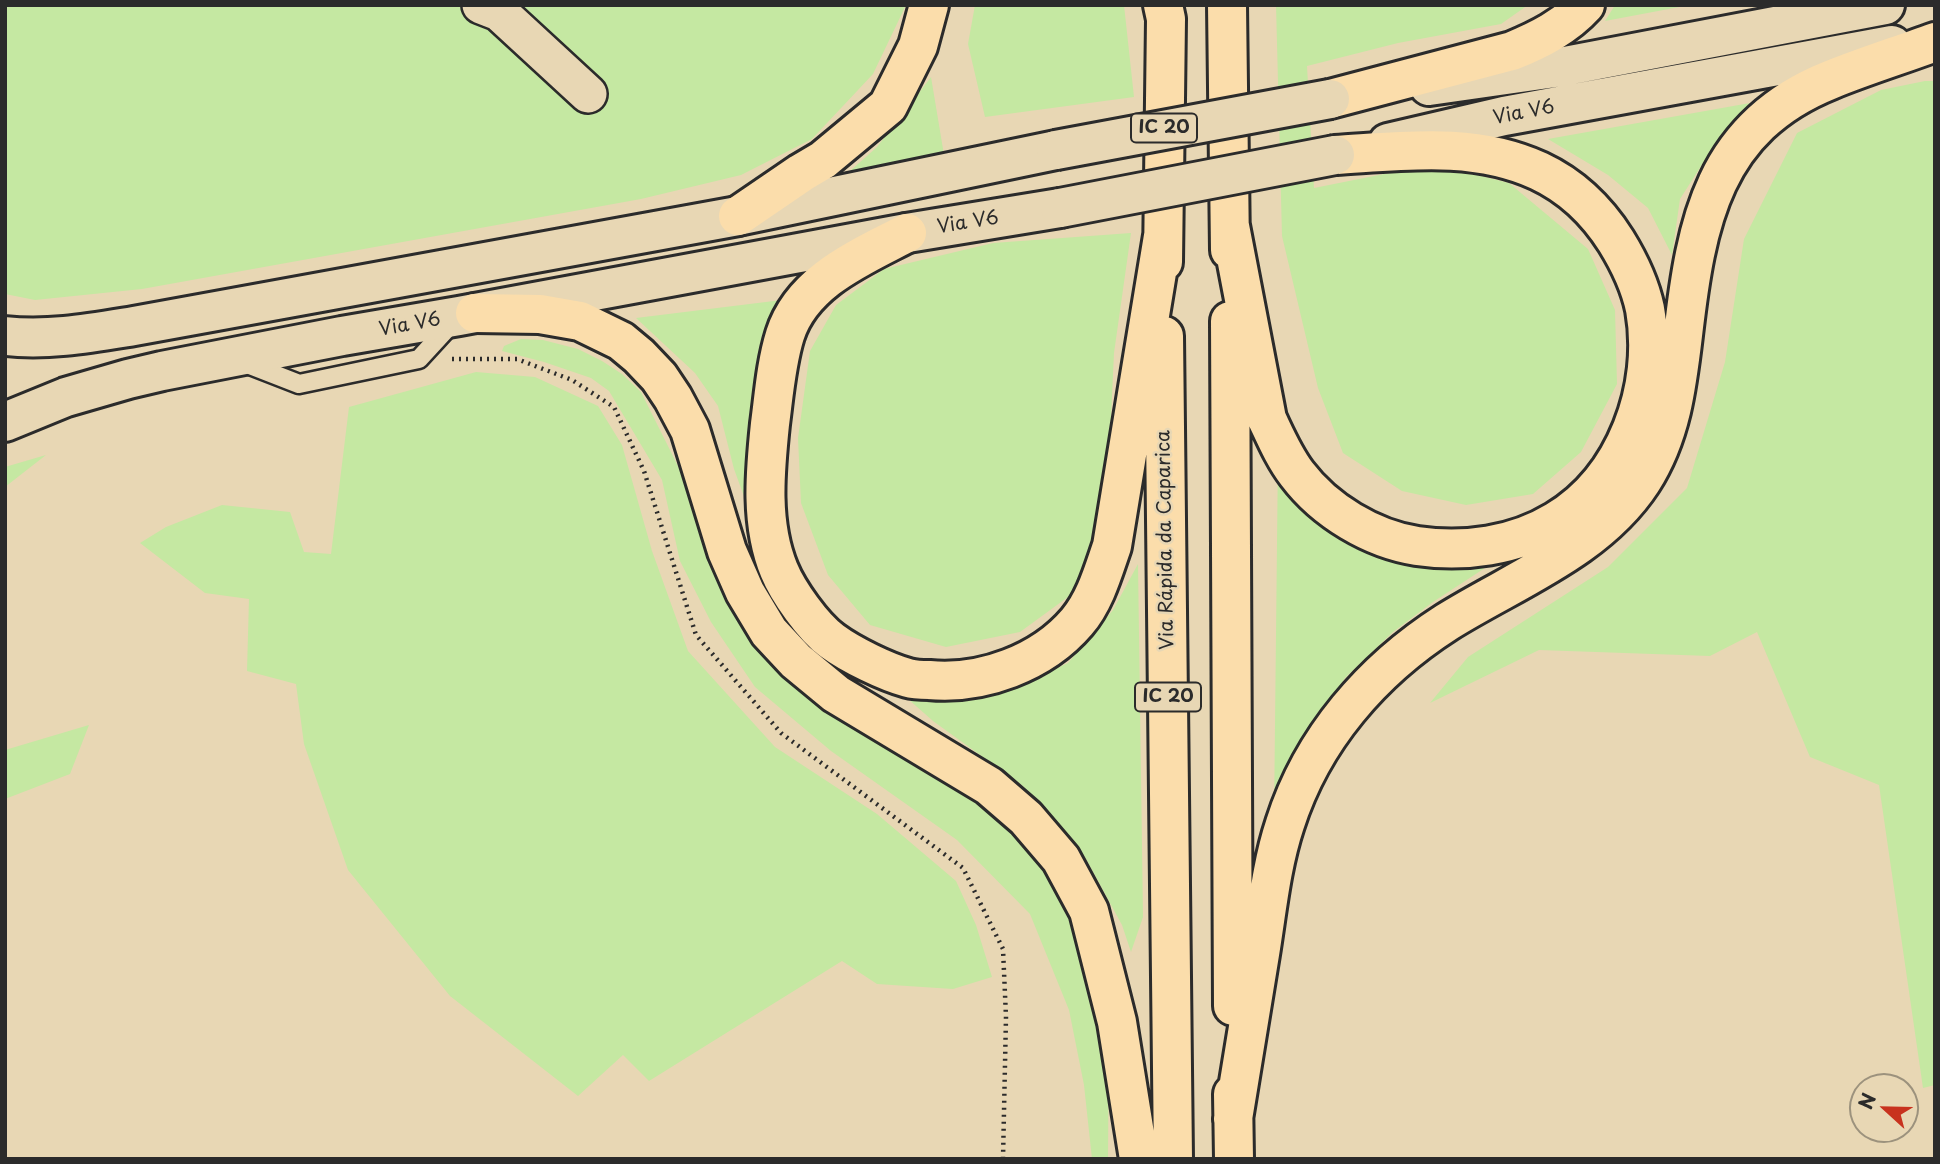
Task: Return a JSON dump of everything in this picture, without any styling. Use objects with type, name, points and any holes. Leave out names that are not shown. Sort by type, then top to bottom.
[{"type":"highway","points":[[738,216],[823,160],[888,106],[918,46],[929,5]]},
{"type":"highway","name":"Via Rápida da Caparica","points":[[1163,5],[1166,19],[1163,236],[1173,1159]]},
{"type":"highway","points":[[1227,5],[1234,1159]]},
{"type":"highway","points":[[1229,68],[1237,5]]},
{"type":"highway","points":[[1330,99],[1512,51],[1548,34],[1586,5]]},
{"type":"highway","points":[[1233,1119],[1274,866],[1285,823],[1322,745],[1362,691],[1390,665],[1447,622],[1536,572],[1598,530],[1642,482],[1659,452],[1669,424],[1677,389],[1692,265],[1700,231],[1724,168],[1757,125],[1789,102],[1830,80],[1935,40]]},
{"type":"highway","points":[[1230,226],[1267,419],[1297,474],[1317,495],[1335,511],[1384,537],[1409,545],[1434,548],[1463,549],[1485,546],[1534,531],[1556,521],[1577,505],[1616,461],[1631,430],[1640,402],[1647,369],[1647,331],[1636,280],[1625,255],[1595,211],[1577,195],[1557,180],[1510,160],[1448,150],[1423,149],[1335,155]]},
{"type":"highway","points":[[907,233],[851,262],[818,286],[799,309],[786,333],[776,374],[765,465],[766,521],[779,570],[802,610],[832,641],[872,663],[910,679],[946,682],[982,677],[1016,666],[1049,648],[1077,622],[1097,588],[1112,546],[1163,236]]},
{"type":"highway","points":[[467,315],[540,314],[580,321],[621,341],[639,356],[659,377],[690,430],[727,551],[744,592],[769,632],[796,661],[836,694],[989,786],[1026,818],[1061,859],[1089,911],[1117,1022],[1139,1159]]},
{"type":"main road","name":"Via V6","points":[[5,335],[57,337],[111,329],[738,216],[1056,150],[1330,99],[1555,68],[1885,5]]},
{"type":"main road","name":"Via V6","points":[[5,422],[97,387],[342,336],[907,233],[1060,208],[1335,155],[1504,116],[1935,40]]},
{"type":"street","points":[[481,5],[499,12],[588,94]]},
{"type":"lane","points":[[232,358],[299,384],[419,359],[467,315]]},
{"type":"path","points":[[419,359],[517,359],[572,380],[614,407],[644,471],[696,635],[781,733],[963,868],[1003,949],[1006,1017],[1003,1159]]},
{"type":"green space","points":[[5,5],[906,5],[873,74],[812,139],[741,175],[641,199],[142,289],[35,300],[5,294]]},
{"type":"green space","points":[[975,5],[1124,5],[1134,97],[985,117],[968,44]]},
{"type":"green space","points":[[1276,5],[1528,5],[1501,24],[1398,43],[1307,66],[1314,188],[1434,164],[1509,183],[1588,249],[1615,310],[1617,384],[1581,452],[1533,494],[1466,505],[1402,491],[1343,453],[1318,388],[1282,236]]},
{"type":"green space","points":[[1615,5],[1690,5],[1605,21]]},
{"type":"green space","points":[[931,77],[944,155],[841,179],[877,147]]},
{"type":"green space","points":[[1935,81],[1935,1085],[1923,1088],[1879,785],[1810,757],[1757,632],[1710,656],[1539,650],[1430,703],[1468,657],[1608,567],[1687,488],[1725,362],[1744,239],[1797,133],[1881,90]]},
{"type":"green space","points":[[1750,103],[1705,160],[1680,199],[1672,255],[1648,208],[1608,175],[1548,139]]},
{"type":"green space","points":[[1131,233],[1114,353],[1107,504],[1079,589],[1020,632],[946,647],[870,625],[828,575],[801,503],[798,438],[810,351],[836,305],[884,269],[993,243]]},
{"type":"green space","points":[[782,300],[762,336],[755,383],[749,510],[734,469],[718,406],[695,373],[636,318]]},
{"type":"green space","points":[[521,339],[543,340],[578,349],[622,374],[641,392],[682,474],[741,628],[808,690],[997,811],[1070,902],[1109,1026],[1108,1159],[1092,1159],[1084,1085],[1069,1010],[1030,914],[957,840],[831,751],[755,687],[711,622],[680,561],[662,480],[609,391],[591,378],[502,351],[504,346]]},
{"type":"green space","points":[[476,372],[535,377],[598,406],[622,445],[652,551],[688,651],[775,747],[877,814],[956,881],[976,925],[992,977],[953,989],[877,984],[842,961],[649,1081],[623,1055],[578,1096],[450,996],[348,870],[304,744],[296,684],[247,671],[249,599],[205,593],[140,543],[166,527],[222,505],[290,512],[304,552],[331,554],[349,407]]},
{"type":"green space","points":[[1278,452],[1449,564],[1488,566],[1393,632],[1345,678],[1301,747],[1274,817]]},
{"type":"green space","points":[[46,455],[5,487],[5,467]]},
{"type":"green space","points":[[1138,564],[1143,917],[1131,952],[1122,925],[1086,859],[1023,786],[933,721],[899,691],[927,695],[1010,689],[1068,663],[1113,610]]},
{"type":"green space","points":[[89,725],[70,774],[5,799],[5,750]]}]
